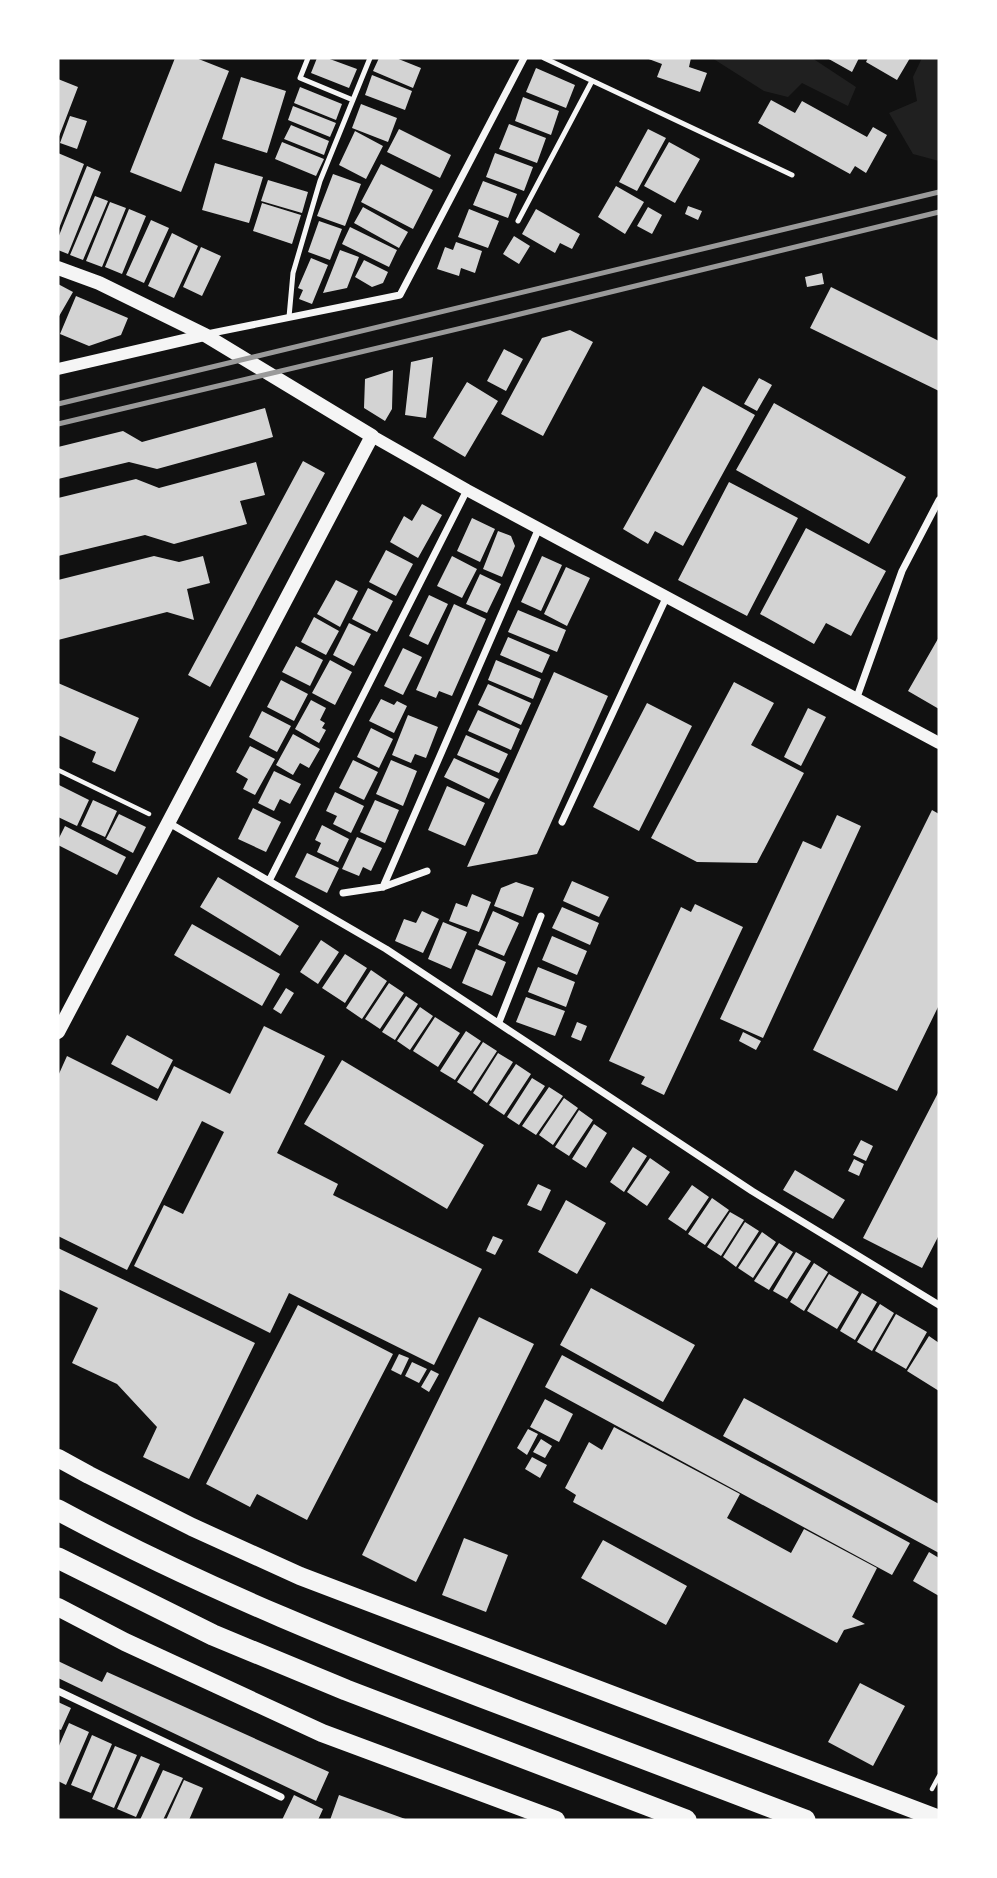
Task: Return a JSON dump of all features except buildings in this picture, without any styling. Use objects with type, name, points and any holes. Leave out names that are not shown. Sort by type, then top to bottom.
[{"type":"highway","points":[[58,1510],[101,1534],[226,1594],[364,1653],[805,1820]]},
{"type":"highway","points":[[58,1558],[213,1635],[359,1695],[686,1820]]},
{"type":"main road","points":[[58,268],[99,283],[205,335],[372,436],[58,1032]]},
{"type":"main road","points":[[58,1458],[192,1527],[300,1576],[939,1819]]},
{"type":"main road","points":[[58,1607],[125,1642],[322,1733],[556,1820]]},
{"type":"street","points":[[58,369],[205,335],[400,295],[524,58]]},
{"type":"street","points":[[372,436],[467,490],[939,743]]},
{"type":"street","points":[[269,881],[467,490]]},
{"type":"street","points":[[857,697],[902,571],[939,500]]},
{"type":"street","points":[[383,887],[539,528]]},
{"type":"street","points":[[562,822],[667,597]]},
{"type":"street","points":[[169,823],[386,949],[751,1191],[939,1305]]},
{"type":"street","points":[[343,892],[383,887],[427,871]]},
{"type":"street","points":[[499,1022],[541,916]]},
{"type":"street","points":[[58,1691],[281,1797]]},
{"type":"lane","points":[[308,58],[300,78],[352,100]]},
{"type":"lane","points":[[289,317],[293,273],[316,194],[370,58]]},
{"type":"lane","points":[[544,58],[792,175]]},
{"type":"lane","points":[[518,221],[592,80]]},
{"type":"path","points":[[58,770],[169,823]]},
{"type":"shaded area","points":[[712,58],[812,58],[856,87],[848,106],[802,83],[788,97],[764,91]]},
{"type":"shaded area","points":[[922,58],[939,58],[939,161],[913,154],[889,113],[917,101],[913,77]]},
{"type":"railway","points":[[58,404],[939,192]]},
{"type":"railway","points":[[58,424],[939,212]]}]
